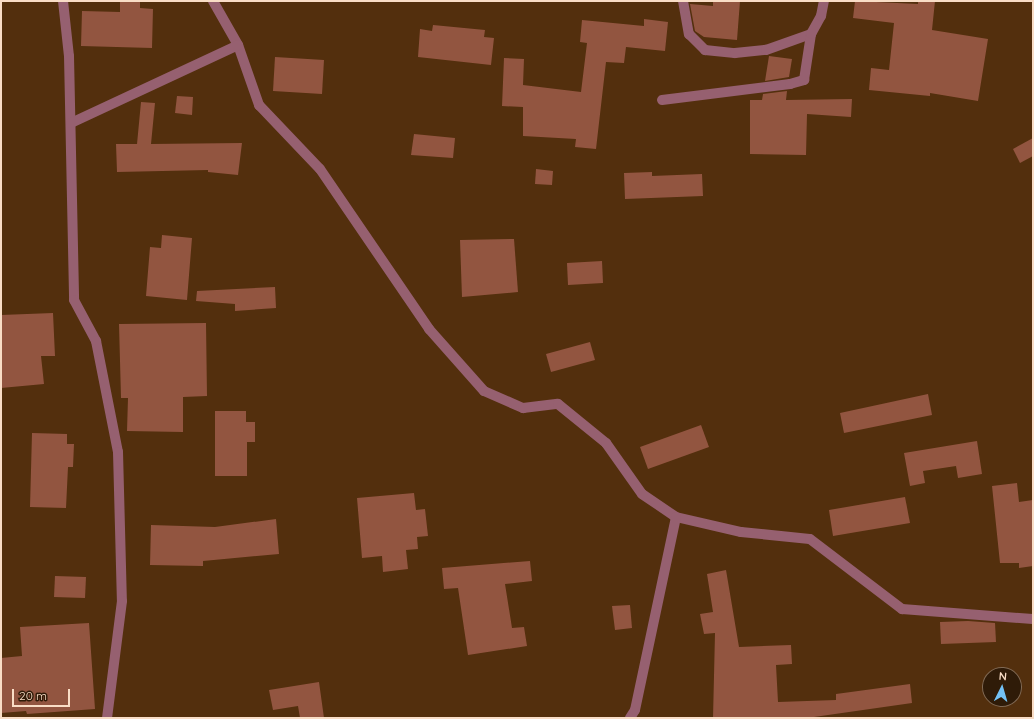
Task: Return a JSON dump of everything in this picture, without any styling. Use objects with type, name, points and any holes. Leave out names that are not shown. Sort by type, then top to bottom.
[{"type":"street","points":[[63,1],[69,56],[74,300],[96,341],[118,452],[122,601],[107,718]]},
{"type":"street","points":[[213,1],[238,45],[259,105],[320,169],[430,330],[484,391],[523,408],[558,404],[606,443],[642,494],[676,517],[741,532],[810,539],[902,609],[1033,619]]},
{"type":"street","points":[[683,1],[689,34],[705,50],[735,53],[766,50],[811,34]]},
{"type":"street","points":[[662,100],[790,84],[804,80],[811,34],[821,16],[824,1]]},
{"type":"street","points":[[71,123],[238,45]]},
{"type":"street","points":[[630,718],[635,710],[676,517]]},
{"type":"building","points":[[713,1],[740,1],[737,40],[704,37],[695,31],[690,4],[713,6]]},
{"type":"building","points":[[855,1],[918,4],[918,1],[935,1],[932,30],[988,39],[978,101],[930,93],[930,96],[869,90],[871,68],[889,70],[894,23],[853,18]]},
{"type":"building","points":[[120,2],[140,2],[140,8],[153,9],[152,48],[81,46],[82,11],[120,12]]},
{"type":"building","points":[[644,19],[668,22],[665,51],[626,47],[624,63],[606,62],[596,149],[575,147],[576,139],[523,136],[523,107],[502,106],[504,58],[524,59],[523,85],[581,92],[587,43],[580,42],[582,20],[644,26]]},
{"type":"building","points":[[433,25],[485,30],[484,37],[494,38],[491,65],[418,57],[420,29],[432,31]]},
{"type":"building","points":[[769,56],[792,59],[789,77],[765,81]]},
{"type":"building","points":[[275,57],[324,60],[322,94],[273,91]]},
{"type":"building","points":[[787,91],[786,100],[852,99],[851,117],[807,114],[806,155],[750,154],[750,100],[762,100],[763,94]]},
{"type":"building","points":[[177,96],[193,97],[192,115],[175,113]]},
{"type":"building","points":[[141,102],[155,103],[151,144],[242,143],[238,175],[208,172],[208,170],[117,172],[116,144],[137,144]]},
{"type":"building","points":[[414,134],[455,138],[453,158],[411,155]]},
{"type":"building","points":[[1033,138],[1033,156],[1020,163],[1013,149]]},
{"type":"building","points":[[536,169],[553,171],[552,185],[535,184]]},
{"type":"building","points":[[652,172],[652,176],[702,174],[703,196],[625,199],[624,173]]},
{"type":"building","points":[[162,235],[192,238],[187,300],[146,296],[150,247],[161,248]]},
{"type":"building","points":[[514,239],[518,292],[462,297],[460,240]]},
{"type":"building","points":[[602,261],[603,283],[568,285],[567,263]]},
{"type":"building","points":[[275,287],[276,308],[235,311],[235,304],[196,301],[197,291]]},
{"type":"building","points":[[53,313],[55,356],[41,356],[44,384],[1,388],[1,315]]},
{"type":"building","points":[[206,323],[207,396],[183,397],[183,432],[127,431],[128,398],[121,398],[119,324]]},
{"type":"building","points":[[590,342],[595,360],[551,372],[546,354]]},
{"type":"building","points":[[928,394],[932,415],[844,433],[840,413]]},
{"type":"building","points":[[215,411],[246,411],[246,422],[255,422],[255,442],[247,442],[247,476],[215,476]]},
{"type":"building","points":[[701,425],[709,447],[648,469],[640,447]]},
{"type":"building","points":[[32,433],[67,434],[67,444],[74,444],[73,467],[68,467],[66,508],[30,507]]},
{"type":"building","points":[[977,441],[982,474],[958,478],[956,466],[923,471],[925,483],[910,486],[904,453]]},
{"type":"building","points":[[1017,483],[1019,502],[1033,500],[1033,566],[1019,568],[1019,563],[1000,563],[992,486]]},
{"type":"building","points":[[414,493],[416,510],[425,509],[428,536],[417,537],[418,549],[406,550],[408,569],[383,572],[382,556],[362,558],[357,498]]},
{"type":"building","points":[[905,497],[910,523],[833,536],[829,510]]},
{"type":"building","points":[[276,519],[279,554],[203,561],[203,566],[150,565],[151,525],[215,527]]},
{"type":"building","points":[[530,561],[532,581],[505,584],[512,628],[524,627],[527,646],[468,655],[458,588],[444,589],[442,568]]},
{"type":"building","points":[[726,570],[739,647],[791,645],[792,664],[776,665],[778,702],[836,700],[836,694],[910,684],[912,703],[807,718],[713,718],[715,633],[704,634],[700,614],[713,612],[707,574]]},
{"type":"building","points":[[55,576],[86,577],[85,598],[54,597]]},
{"type":"building","points":[[630,605],[632,628],[615,630],[612,606]]},
{"type":"building","points":[[968,621],[995,623],[996,642],[941,644],[940,622]]},
{"type":"building","points":[[89,623],[95,709],[27,714],[26,711],[1,713],[1,658],[22,656],[20,627]]},
{"type":"building","points":[[319,682],[324,718],[300,718],[298,706],[273,710],[269,690]]}]
